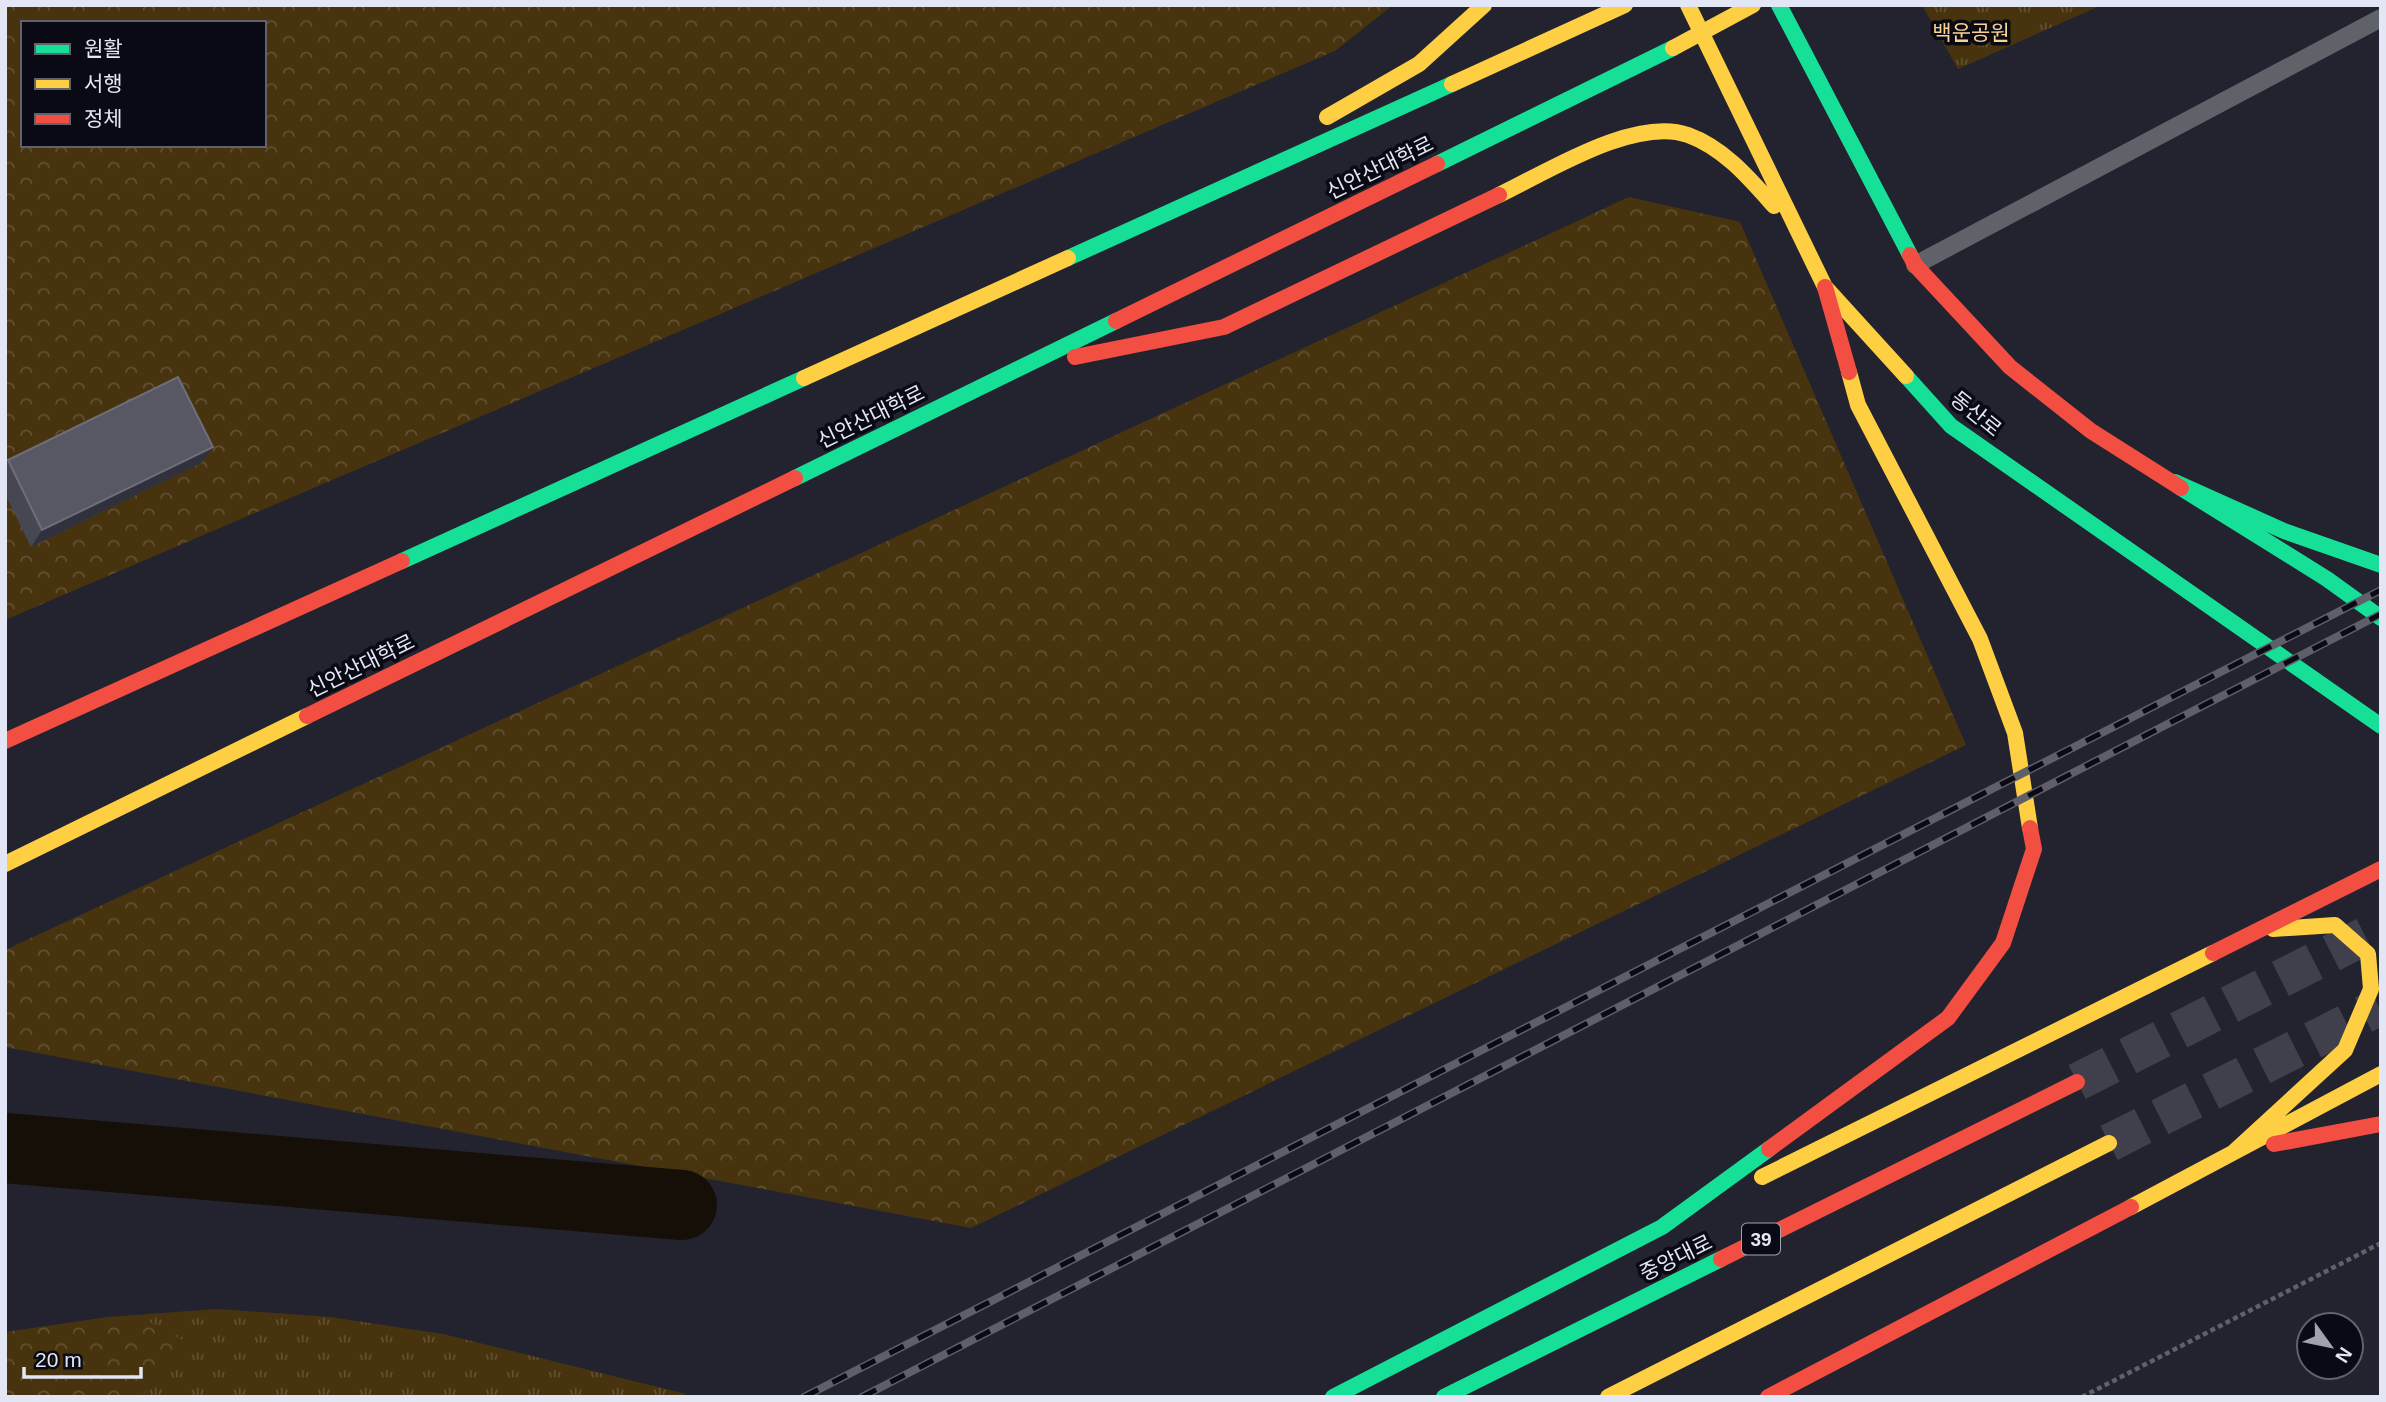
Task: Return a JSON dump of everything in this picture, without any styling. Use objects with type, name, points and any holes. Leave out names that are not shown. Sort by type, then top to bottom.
[{"type":"main road","points":[[1263,170],[1319,122],[1419,64],[1484,5]]},
{"type":"main road","points":[[5,741],[1625,5]]},
{"type":"main road","name":"동산로","points":[[1688,5],[1825,286],[1951,426],[2381,726]]},
{"type":"main road","name":"신안산대학로","points":[[5,864],[1702,34],[1753,5]]},
{"type":"main road","points":[[1779,5],[1915,265],[2010,367],[2091,431],[2327,579],[2381,618]]},
{"type":"main road","points":[[1021,367],[1224,327],[1612,141],[1671,131],[1711,145],[1749,178],[1798,233]]},
{"type":"main road","points":[[1662,1227],[1948,1018],[2003,943],[2034,849],[2011,721],[1980,639],[1858,405],[1825,286]]},
{"type":"main road","points":[[2175,482],[2284,531],[2381,565]]},
{"type":"main road","points":[[1333,1397],[1662,1227],[2381,869]]},
{"type":"main road","points":[[2234,1152],[2345,1050],[2371,989],[2368,954],[2335,925],[2255,930]]},
{"type":"main road","points":[[1768,1397],[2035,1259],[2381,1074]]},
{"type":"main road","name":"중앙대로","points":[[1444,1397],[2077,1082]]},
{"type":"main road","points":[[2234,1152],[2381,1124]]},
{"type":"main road","points":[[1608,1397],[2109,1143]]},
{"type":"lane","points":[[1915,265],[2381,18]]},
{"type":"path","points":[[2082,1397],[2381,1243]]},
{"type":"green space","points":[[5,5],[1393,5],[1335,51],[5,620]]},
{"type":"green space","name":"백운공원","points":[[1922,5],[2102,5],[1958,69]]},
{"type":"green space","points":[[1629,197],[1740,222],[1966,745],[971,1228],[5,1047],[5,950]]},
{"type":"green space","points":[[217,1309],[330,1317],[443,1334],[686,1394],[681,1397],[141,1397],[190,1344],[108,1317]]},
{"type":"green space","points":[[108,1317],[150,1322],[190,1344],[141,1397],[5,1397],[5,1332]]},
{"type":"building","points":[[178,377],[213,447],[42,530],[8,460]]},
{"type":"waterway","points":[[5,1148],[682,1205]]},
{"type":"tunnel","points":[[2077,1082],[2381,928]]},
{"type":"tunnel","points":[[2109,1143],[2379,1007]]},
{"type":"railway","points":[[804,1397],[2381,590]]},
{"type":"railway","points":[[862,1397],[2381,614]]},
{"type":"traffic: fast","points":[[1779,5],[1910,255]]},
{"type":"traffic: fast","points":[[1437,164],[1673,48]]},
{"type":"traffic: fast","points":[[1068,258],[1452,84]]},
{"type":"traffic: fast","points":[[795,478],[1116,321]]},
{"type":"traffic: fast","points":[[1906,376],[1951,426],[2381,726]]},
{"type":"traffic: fast","points":[[402,561],[804,378]]},
{"type":"traffic: fast","points":[[2175,482],[2284,531],[2381,565]]},
{"type":"traffic: fast","points":[[2181,488],[2327,579],[2381,618]]},
{"type":"traffic: fast","points":[[1333,1397],[1662,1227],[1769,1149]]},
{"type":"traffic: fast","points":[[1444,1397],[1721,1259]]},
{"type":"traffic: slow","points":[[1327,117],[1419,64],[1484,5]]},
{"type":"traffic: slow","points":[[1452,84],[1625,5]]},
{"type":"traffic: slow","points":[[1688,5],[1825,287],[1906,376]]},
{"type":"traffic: slow","points":[[1673,48],[1753,5]]},
{"type":"traffic: slow","points":[[1499,195],[1592,149],[1643,133],[1667,131],[1688,135],[1725,156],[1774,206]]},
{"type":"traffic: slow","points":[[804,378],[1068,258]]},
{"type":"traffic: slow","points":[[1849,372],[1858,405],[1980,639],[2015,733],[2030,828]]},
{"type":"traffic: slow","points":[[5,864],[307,716]]},
{"type":"traffic: slow","points":[[2234,1152],[2345,1050],[2371,989],[2368,954],[2335,925],[2273,929]]},
{"type":"traffic: slow","points":[[1762,1177],[2213,953]]},
{"type":"traffic: slow","points":[[2131,1207],[2381,1074]]},
{"type":"traffic: slow","points":[[1608,1397],[2109,1143]]},
{"type":"traffic: jam","points":[[1116,321],[1437,164]]},
{"type":"traffic: jam","points":[[1075,357],[1224,327],[1499,195]]},
{"type":"traffic: jam","points":[[1910,255],[1915,265],[2010,367],[2091,431],[2181,488]]},
{"type":"traffic: jam","points":[[1825,287],[1849,372]]},
{"type":"traffic: jam","points":[[307,716],[795,478]]},
{"type":"traffic: jam","points":[[5,741],[402,561]]},
{"type":"traffic: jam","points":[[1769,1149],[1948,1018],[2003,943],[2034,849],[2030,828]]},
{"type":"traffic: jam","points":[[2213,953],[2381,869]]},
{"type":"traffic: jam","points":[[1721,1259],[2077,1082]]},
{"type":"traffic: jam","points":[[2274,1144],[2381,1124]]},
{"type":"traffic: jam","points":[[1768,1397],[2131,1207]]}]
